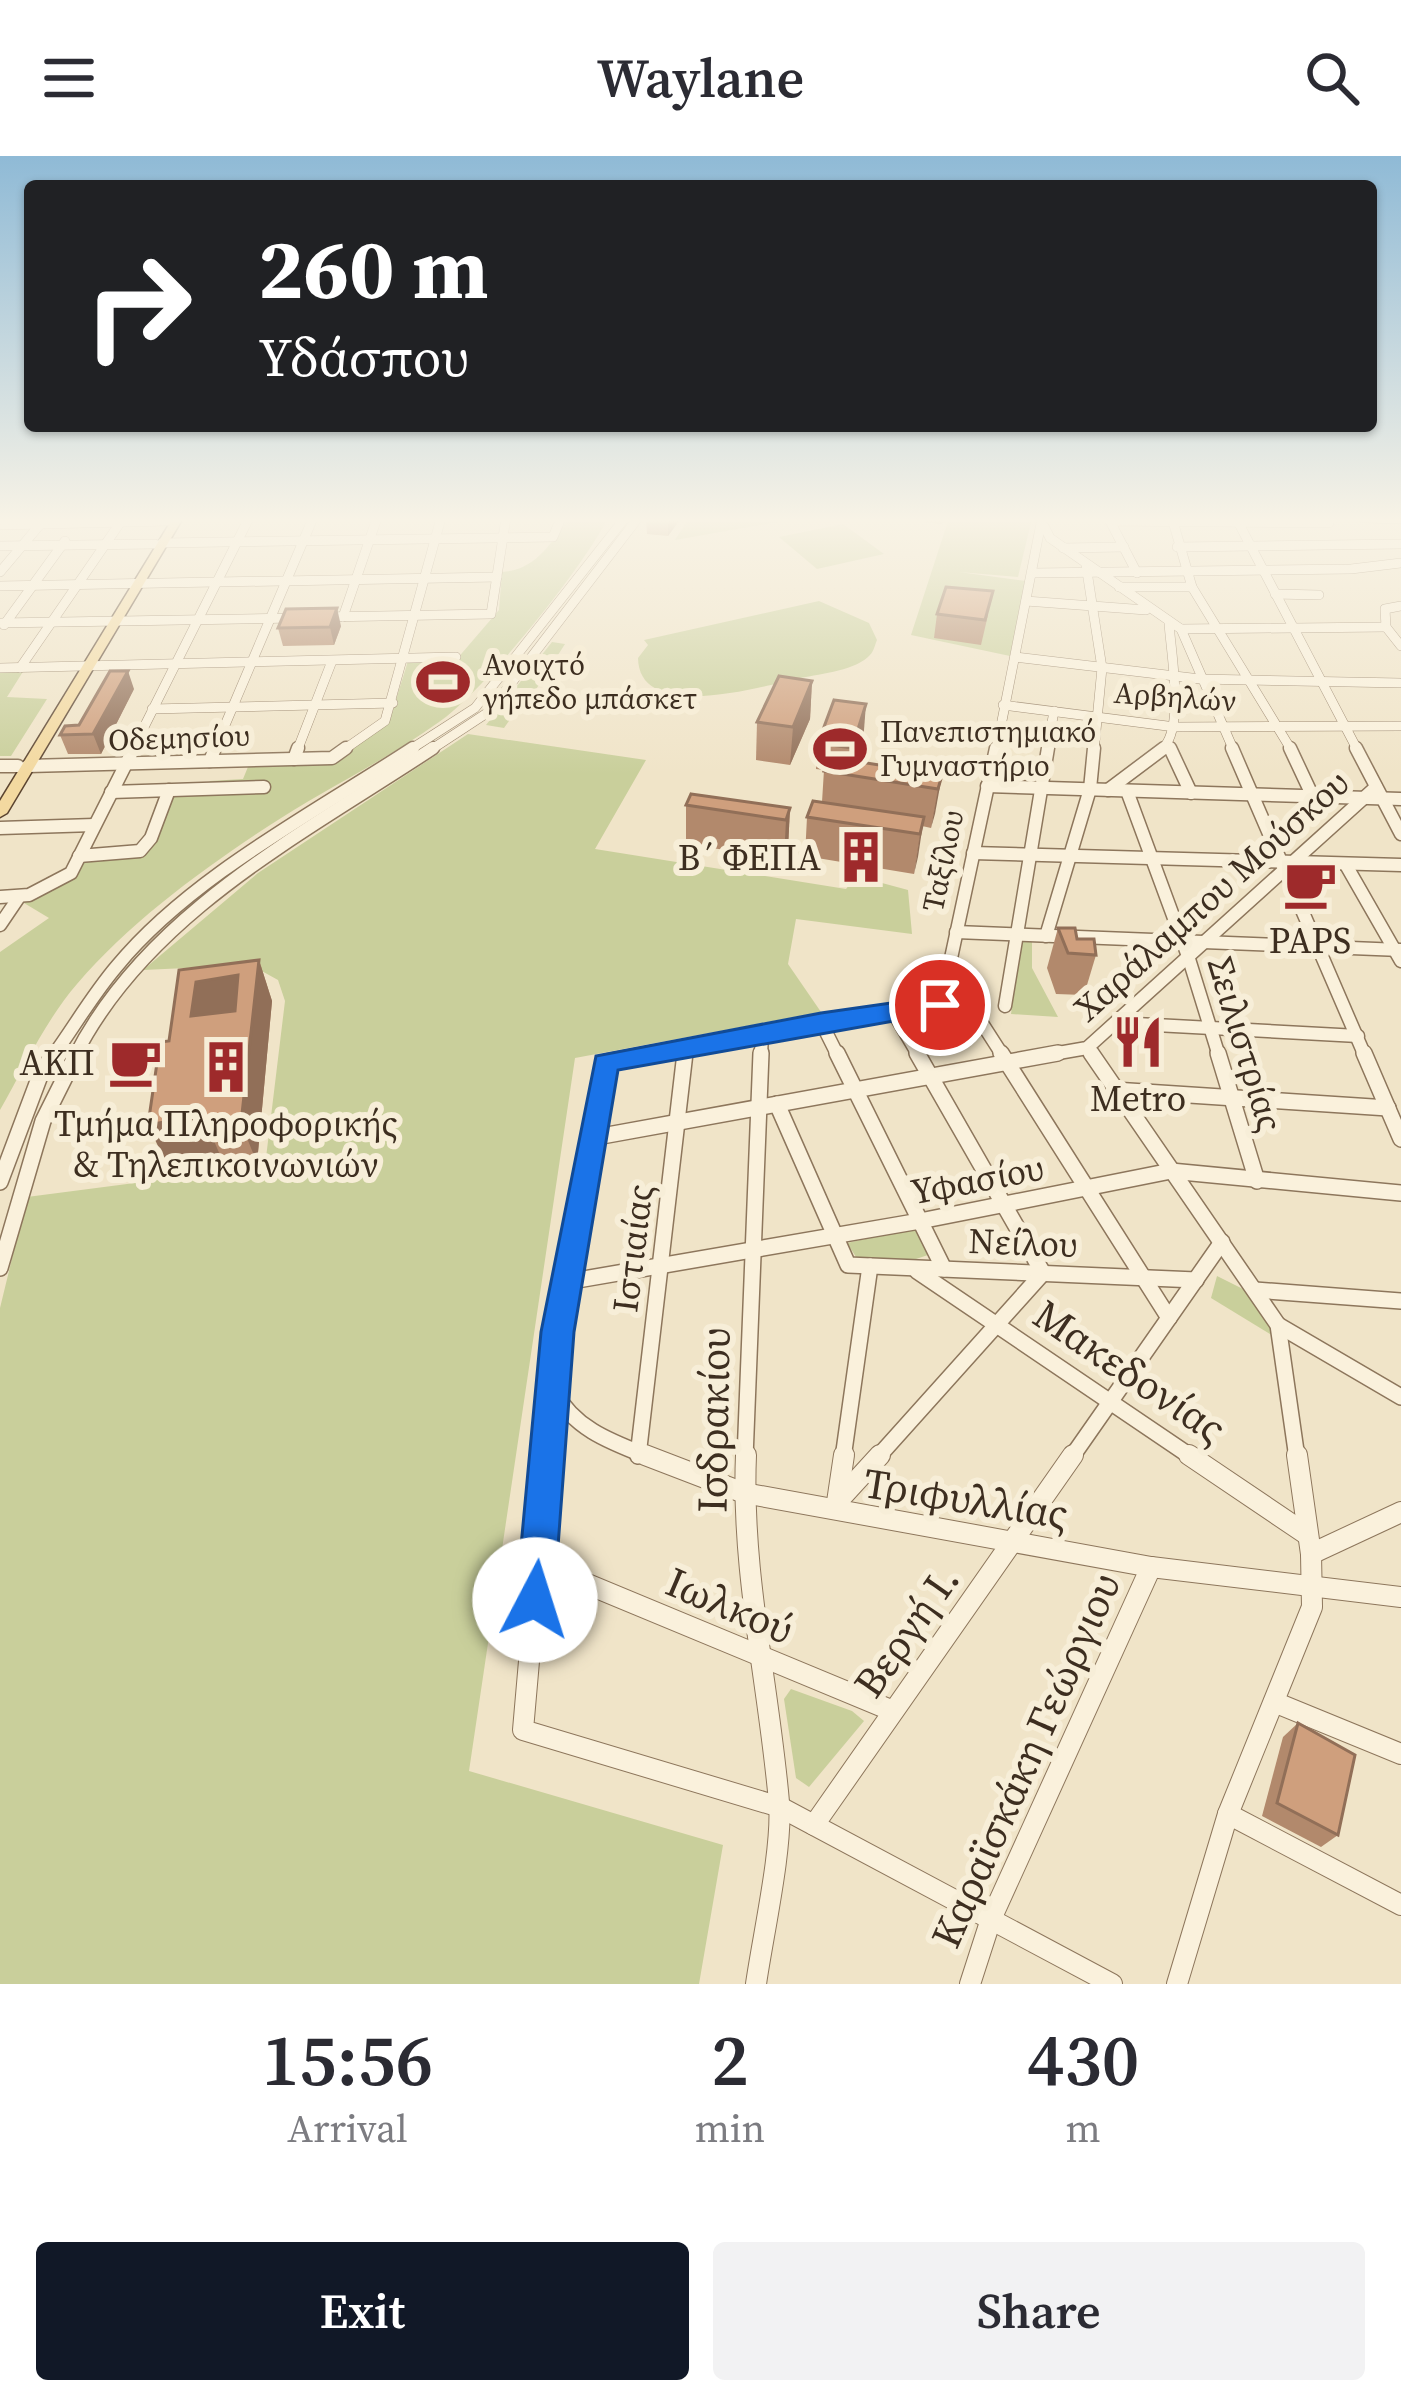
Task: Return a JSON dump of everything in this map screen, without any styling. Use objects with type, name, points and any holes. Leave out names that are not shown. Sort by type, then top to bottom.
[{"type":"main road","points":[[0,813],[23,766],[122,603]]},
{"type":"main road","points":[[0,795],[23,766]]},
{"type":"street","points":[[20,668],[64,603]]},
{"type":"street","points":[[0,897],[19,897],[71,873],[206,603]]},
{"type":"street","points":[[210,761],[277,603]]},
{"type":"street","points":[[344,617],[348,603]]},
{"type":"street","points":[[152,709],[393,703],[418,603]]},
{"type":"street","points":[[2,625],[491,614],[493,603]]},
{"type":"street","points":[[0,1182],[41,1073],[118,964],[175,911],[240,861],[476,708],[562,603]]},
{"type":"street","points":[[0,1268],[43,1121],[82,1043],[118,988],[169,935],[240,876],[490,711],[573,603]]},
{"type":"street","name":"Ταξίλου","points":[[940,1005],[1026,603]]},
{"type":"street","points":[[1056,603],[1151,610]]},
{"type":"street","points":[[1142,603],[1183,630],[1386,628]]},
{"type":"street","points":[[1202,603],[1280,726],[1312,796]]},
{"type":"street","points":[[1280,603],[1345,726],[1375,795],[1401,834]]},
{"type":"street","points":[[1046,936],[1090,789],[1102,668],[1091,606]]},
{"type":"street","points":[[1401,606],[1385,609],[1386,628],[1401,646]]},
{"type":"street","points":[[1108,790],[1168,745],[1175,728],[1168,623]]},
{"type":"street","points":[[1183,630],[1200,680],[1289,866],[1401,1139]]},
{"type":"street","points":[[1015,657],[1200,680],[1401,683]]},
{"type":"street","points":[[0,668],[455,658]]},
{"type":"street","points":[[294,759],[332,661]]},
{"type":"street","name":"Οδεμησίου","points":[[0,766],[332,758],[385,722],[393,703]]},
{"type":"street","name":"Αρβηλών","points":[[1003,705],[1175,728],[1401,726]]},
{"type":"street","points":[[1005,1006],[1054,711]]},
{"type":"street","points":[[999,727],[1095,739]]},
{"type":"street","points":[[1168,745],[1191,793]]},
{"type":"street","points":[[987,786],[1375,795],[1400,800]]},
{"type":"street","points":[[111,793],[263,787]]},
{"type":"street","points":[[79,856],[140,851],[152,838],[169,790]]},
{"type":"street","name":"Σειλιστρίας","points":[[1127,790],[1189,959],[1257,1181]]},
{"type":"street","name":"Χαράλαμπου Μούσκου","points":[[1087,1048],[1375,795]]},
{"type":"street","points":[[0,828],[94,825]]},
{"type":"street","points":[[973,853],[1289,866],[1401,865]]},
{"type":"street","points":[[1346,865],[1399,954]]},
{"type":"street","points":[[0,925],[19,897]]},
{"type":"street","points":[[956,932],[1399,954]]},
{"type":"street","points":[[1112,1984],[780,1807],[523,1730],[552,1388],[606,1063],[892,1010],[940,1005],[976,1014],[1169,1318]]},
{"type":"street","points":[[836,1508],[1043,1274],[892,1010]]},
{"type":"street","points":[[821,1022],[944,1269]]},
{"type":"street","points":[[1118,1023],[1358,1036]]},
{"type":"street","name":"Ισδρακίου","points":[[756,1984],[780,1807],[758,1655],[744,1493],[752,1247],[769,1106],[762,1033]]},
{"type":"street","name":"Ιστιαίας","points":[[638,1456],[686,1047]]},
{"type":"street","points":[[591,1138],[1087,1048],[1256,1290],[1278,1325],[1313,1586],[1304,1633],[1228,1814],[1177,1984]]},
{"type":"street","points":[[1114,1090],[1388,1108]]},
{"type":"street","points":[[769,1106],[834,1234]]},
{"type":"street","name":"Υφασίου","points":[[566,1282],[920,1221],[1171,1171],[1401,1193]]},
{"type":"street","name":"Νείλου","points":[[834,1234],[848,1265],[1196,1280]]},
{"type":"street","name":"Βεργή Ι.","points":[[814,1825],[1222,1243]]},
{"type":"street","points":[[836,1508],[870,1266]]},
{"type":"street","name":"Μακεδονίας","points":[[912,1268],[1306,1534]]},
{"type":"street","points":[[1256,1290],[1401,1301]]},
{"type":"street","points":[[1278,1325],[1401,1396]]},
{"type":"street","name":"Τριφυλλίας","points":[[552,1388],[566,1414],[599,1437],[638,1456],[744,1493],[1151,1567],[1401,1597]]},
{"type":"street","points":[[1311,1554],[1401,1511]]},
{"type":"street","name":"Ιωλκού","points":[[539,1564],[893,1711]]},
{"type":"street","name":"Καραϊσκάκη Γεώργιου","points":[[970,1984],[992,1919],[1151,1567]]},
{"type":"street","points":[[1274,1702],[1401,1754]]},
{"type":"street","points":[[1228,1814],[1401,1905]]},
{"type":"green space","points":[[500,603],[549,603],[482,683],[439,722],[267,827],[142,919],[65,998],[0,1110],[0,952],[49,918],[24,903],[73,873],[82,858],[140,853],[171,793],[205,791],[210,781],[243,779],[250,762],[333,761],[389,722],[408,661],[456,660],[499,610]]},
{"type":"green space","points":[[824,603],[869,623],[877,640],[868,657],[853,666],[704,696],[658,690],[644,678],[638,658],[648,645],[644,640]]},
{"type":"green space","points":[[921,603],[1021,603],[1010,656],[911,635]]},
{"type":"green space","points":[[552,642],[565,644],[526,705],[520,705],[504,728],[486,725]]},
{"type":"green space","points":[[24,670],[7,697],[47,699],[11,756],[0,756],[0,671]]},
{"type":"green space","points":[[468,734],[646,760],[595,849],[846,889],[856,876],[908,890],[912,934],[796,919],[788,964],[821,1012],[575,1058],[469,1771],[723,1845],[699,1984],[0,1984],[0,1308],[27,1197],[265,1166],[285,1001],[278,980],[251,965],[143,970],[258,873]]},
{"type":"green space","points":[[1022,938],[1032,939],[1032,968],[1058,1017],[1011,1014]]},
{"type":"green space","points":[[916,1228],[928,1255],[907,1262],[858,1260],[847,1243]]},
{"type":"green space","points":[[1217,1276],[1273,1304],[1275,1337],[1211,1298]]},
{"type":"green space","points":[[791,1689],[852,1711],[864,1721],[809,1787],[796,1778],[784,1699]]},
{"type":"building","points":[[941,603],[990,603],[985,620],[937,614]]},
{"type":"building","points":[[337,608],[330,627],[278,628],[286,609]]},
{"type":"building","points":[[110,671],[128,671],[93,734],[60,735],[65,726],[79,725]]},
{"type":"building","points":[[779,676],[812,681],[793,727],[757,722]]},
{"type":"building","points":[[834,700],[866,704],[852,748],[818,743]]},
{"type":"building","points":[[829,757],[942,775],[938,789],[824,771]]},
{"type":"building","points":[[691,794],[790,808],[786,820],[686,805]]},
{"type":"building","points":[[813,801],[924,817],[920,834],[807,817]]},
{"type":"building","points":[[1058,928],[1075,928],[1077,939],[1094,939],[1096,955],[1068,953]]},
{"type":"building","points":[[259,960],[241,1123],[209,1127],[203,1115],[148,1125],[160,1042],[169,1041],[179,970]],"holes":[[[238,975],[235,1011],[191,1016],[196,982]]]},
{"type":"building","points":[[1298,1723],[1355,1755],[1338,1835],[1277,1803]]},
{"type":"place","name":"Ανοιχτό γήπεδο μπάσκετ","points":[[443,682]]},
{"type":"place","name":"Πανεπιστημιακό Γυμναστήριο","points":[[840,749]]},
{"type":"place","name":"Β΄ ΦΕΠΑ","points":[[861,857]]},
{"type":"place","name":"PAPS","points":[[1310,884]]},
{"type":"place","name":"Metro","points":[[1138,1042]]},
{"type":"place","name":"ΑΚΠ","points":[[135,1062]]},
{"type":"place","name":"Τμήμα Πληροφορικής & Τηλεπικοινωνιών","points":[[226,1067]]},
{"type":"route","points":[[535,1600],[558,1332],[606,1063],[821,1022],[940,1005]]}]
